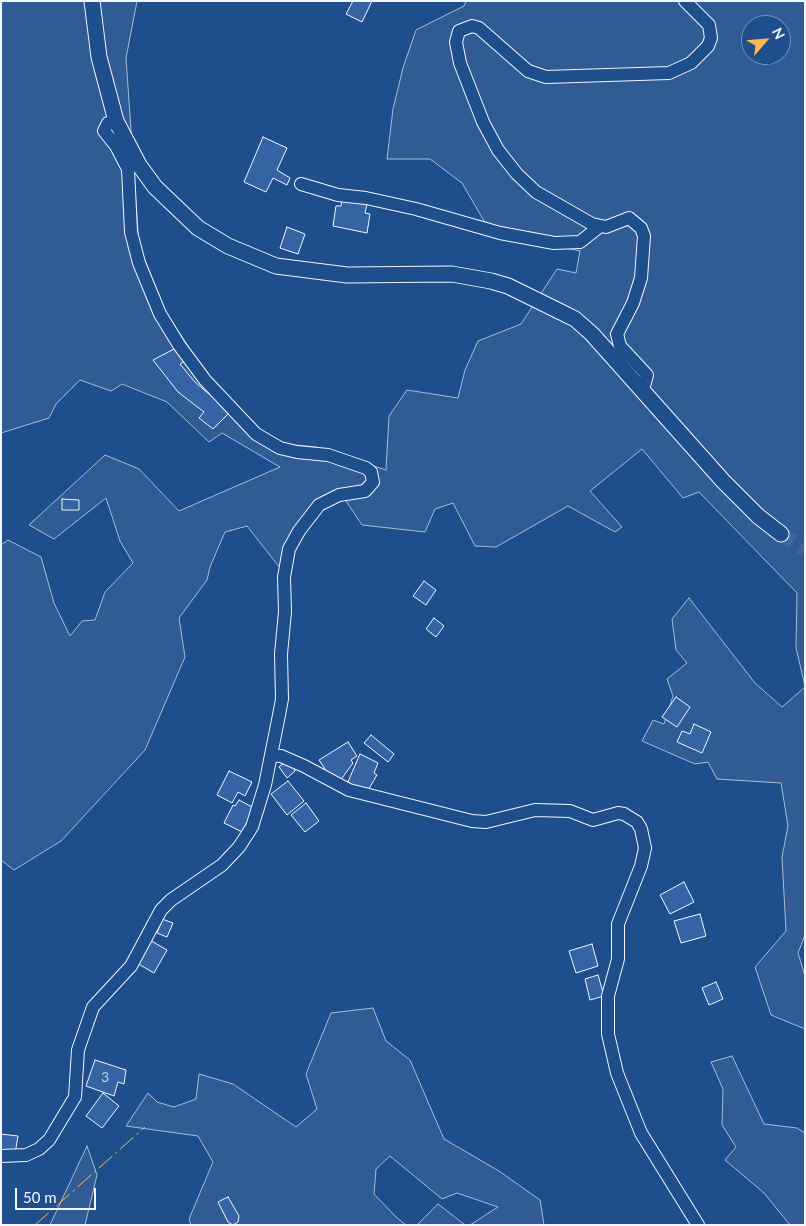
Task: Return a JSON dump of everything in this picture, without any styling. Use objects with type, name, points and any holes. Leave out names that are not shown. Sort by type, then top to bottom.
[{"type":"main road","points":[[92,1],[99,57],[116,120],[139,165],[155,187],[198,228],[228,246],[276,266],[318,273],[346,275],[452,274],[508,286],[575,319],[609,352],[743,502],[781,534]]},
{"type":"street","points":[[643,390],[647,375],[620,346],[617,334],[633,303],[641,278],[644,236],[636,222],[629,218],[606,227],[599,227],[536,192],[508,164],[489,135],[471,94],[460,63],[457,35],[466,26],[479,28],[528,71],[546,77],[670,73],[691,63],[708,46],[712,38],[709,26],[685,1]]},
{"type":"street","points":[[1,1156],[20,1156],[32,1152],[45,1144],[55,1131],[75,1097],[78,1050],[94,1007],[131,966],[161,910],[171,900],[222,865],[252,827],[265,785],[282,699],[281,654],[285,612],[284,578],[289,549],[303,525],[319,505],[339,495],[365,491],[373,482],[370,472],[362,466],[328,455],[297,452],[280,448],[256,434],[205,380],[179,345],[160,314],[139,263],[131,232],[128,170],[116,146],[104,131],[108,123],[116,120]]},
{"type":"street","points":[[301,184],[338,195],[366,198],[416,209],[500,233],[554,243],[580,242],[599,227]]},
{"type":"street","points":[[271,755],[292,760],[349,790],[472,822],[486,822],[535,810],[570,811],[593,820],[618,813],[624,814],[637,822],[641,828],[645,848],[641,866],[618,924],[618,959],[608,996],[608,1034],[617,1073],[641,1133],[698,1225]]},
{"type":"shaded area","points":[[1,1],[137,1],[126,58],[139,245],[165,311],[205,372],[248,422],[284,444],[316,447],[386,470],[389,416],[407,390],[458,398],[465,370],[478,341],[521,324],[557,269],[576,273],[580,251],[491,233],[462,183],[430,159],[387,159],[393,109],[403,68],[416,30],[464,6],[466,1],[805,1],[805,686],[796,648],[797,593],[699,492],[683,498],[642,449],[590,491],[622,527],[615,532],[568,506],[496,547],[475,546],[453,503],[435,509],[425,532],[362,525],[344,498],[318,513],[280,568],[247,526],[225,532],[210,567],[207,580],[179,618],[185,657],[145,750],[61,841],[14,870],[1,860],[1,545],[8,540],[41,557],[54,603],[70,636],[82,621],[95,620],[105,592],[133,563],[120,541],[106,498],[54,539],[29,525],[105,455],[139,469],[179,511],[280,467],[222,433],[209,442],[167,402],[122,384],[111,391],[80,380],[56,404],[49,418],[1,433]]},
{"type":"shaded area","points":[[689,598],[755,683],[782,707],[805,687],[805,935],[798,953],[805,976],[805,1029],[771,1015],[755,967],[786,931],[782,857],[788,826],[781,783],[717,779],[708,762],[695,764],[642,741],[653,720],[664,724],[673,696],[667,679],[687,663],[676,650],[672,619]]},
{"type":"shaded area","points":[[373,1008],[386,1041],[410,1060],[444,1139],[499,1171],[540,1200],[544,1225],[470,1225],[498,1207],[457,1193],[442,1199],[390,1156],[376,1169],[374,1194],[406,1225],[191,1225],[189,1219],[213,1162],[198,1136],[126,1126],[148,1093],[157,1102],[174,1107],[196,1099],[199,1074],[233,1084],[296,1127],[317,1109],[306,1074],[331,1013]]},
{"type":"shaded area","points":[[732,1056],[764,1124],[797,1128],[805,1133],[805,1225],[790,1225],[764,1193],[725,1160],[736,1147],[722,1125],[723,1089],[711,1062]]},
{"type":"shaded area","points":[[87,1146],[97,1175],[85,1225],[50,1225]]},
{"type":"shaded area","points":[[438,1204],[465,1225],[417,1225]]},
{"type":"building","points":[[353,1],[372,1],[362,22],[346,14]]},
{"type":"building","points":[[263,137],[287,148],[277,170],[290,178],[287,185],[273,178],[266,192],[244,182]]},
{"type":"building","points":[[342,199],[367,204],[365,213],[370,214],[367,233],[333,226],[336,206],[341,206]]},
{"type":"building","points":[[287,227],[305,234],[298,254],[280,248]]},
{"type":"building","points":[[176,348],[186,360],[180,364],[195,382],[230,412],[213,429],[199,418],[204,412],[178,392],[153,360]]},
{"type":"building","points":[[62,499],[79,500],[79,510],[62,510]]},
{"type":"building","points":[[424,581],[436,590],[426,605],[413,596]]},
{"type":"building","points":[[434,618],[444,626],[436,637],[426,629]]},
{"type":"building","points":[[676,697],[690,707],[677,727],[662,717]]},
{"type":"building","points":[[694,724],[711,732],[702,753],[677,742],[682,731],[690,734]]},
{"type":"building","points":[[371,735],[394,754],[388,762],[364,743]]},
{"type":"building","points":[[348,742],[357,756],[351,760],[353,763],[340,781],[329,775],[319,760]]},
{"type":"building","points":[[360,754],[378,763],[374,773],[377,775],[367,792],[347,784]]},
{"type":"building","points":[[284,763],[294,766],[295,771],[287,778],[279,767]]},
{"type":"building","points":[[229,771],[252,782],[245,796],[238,792],[232,803],[217,795]]},
{"type":"building","points":[[288,781],[304,801],[287,815],[271,794]]},
{"type":"building","points":[[239,800],[254,808],[242,832],[224,823],[233,805],[235,806]]},
{"type":"building","points":[[306,803],[319,821],[305,832],[291,815]]},
{"type":"building","points":[[684,882],[694,902],[670,914],[660,895]]},
{"type":"building","points":[[700,914],[706,936],[681,943],[674,921]]},
{"type":"building","points":[[162,919],[173,923],[167,937],[157,933]]},
{"type":"building","points":[[148,939],[167,950],[154,973],[135,962]]},
{"type":"building","points":[[592,944],[598,966],[576,973],[569,951]]},
{"type":"building","points":[[598,975],[604,996],[590,1000],[585,979]]},
{"type":"building","points":[[716,982],[723,999],[709,1005],[702,988]]},
{"type":"building","points":[[95,1060],[126,1070],[124,1084],[118,1082],[114,1096],[86,1086]]},
{"type":"building","points":[[103,1093],[119,1106],[102,1128],[86,1116]]},
{"type":"building","points":[[1,1134],[18,1136],[15,1154],[1,1152]]},
{"type":"building","points":[[228,1197],[239,1216],[238,1222],[233,1225],[228,1222],[218,1202]]},
{"type":"tunnel","points":[[781,534],[805,549]]},
{"type":"power","points":[[35,1225],[145,1127]]}]
